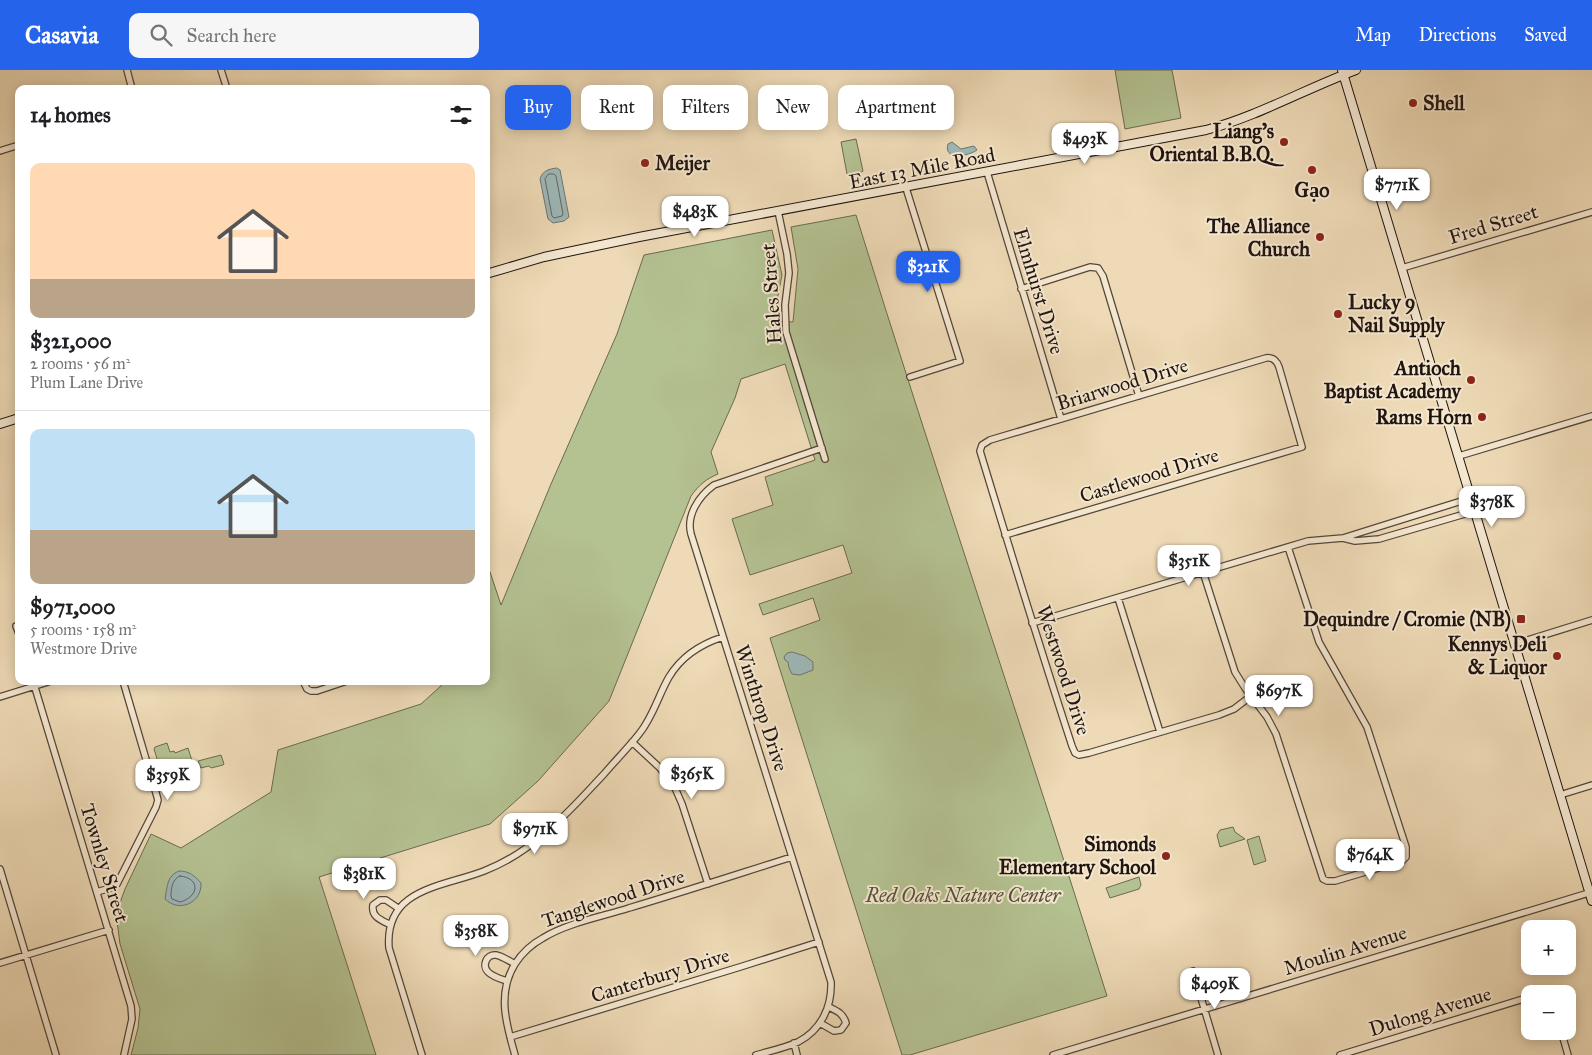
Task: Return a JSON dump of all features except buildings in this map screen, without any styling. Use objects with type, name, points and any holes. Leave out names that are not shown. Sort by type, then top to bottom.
[{"type":"main road","name":"East 13 Mile Road","points":[[490,273],[574,250],[1214,128],[1256,114],[1343,72],[1356,70]]},
{"type":"main road","points":[[1343,72],[1560,795],[1591,892],[1592,902]]},
{"type":"main road","points":[[0,424],[15,419]]},
{"type":"street","points":[[127,70],[131,85]]},
{"type":"street","points":[[221,70],[226,85]]},
{"type":"street","points":[[0,151],[15,146]]},
{"type":"street","name":"Elmhurst Drive","points":[[987,172],[1061,420]]},
{"type":"street","points":[[906,188],[960,362],[910,377]]},
{"type":"street","name":"Hales Street","points":[[778,211],[789,273],[785,305],[786,332],[825,459]]},
{"type":"street","name":"Fred Street","points":[[1402,268],[1592,212]]},
{"type":"street","points":[[1021,289],[1090,267],[1098,268],[1103,276],[1139,396]]},
{"type":"street","name":"Briarwood Drive","points":[[982,445],[987,441],[1266,358],[1273,359],[1278,363],[1302,447]]},
{"type":"street","points":[[1459,456],[1592,416]]},
{"type":"street","name":"Westwood Drive","points":[[982,445],[980,451],[1005,535],[1075,753],[1082,755],[1227,712],[1241,705],[1251,696]]},
{"type":"street","name":"Castlewood Drive","points":[[1005,535],[1302,447]]},
{"type":"street","name":"Winthrop Drive","points":[[756,1055],[805,1038],[820,1023],[829,1006],[831,982],[689,528],[700,498],[706,491],[722,482],[822,448]]},
{"type":"street","points":[[1342,538],[1471,498]]},
{"type":"street","points":[[1032,623],[1318,539],[1342,538],[1362,542],[1379,539],[1475,511]]},
{"type":"street","points":[[1393,522],[1396,535]]},
{"type":"street","points":[[1203,572],[1235,672],[1267,717],[1276,734],[1320,873],[1325,881],[1335,881],[1402,861],[1406,857],[1406,847],[1369,734],[1359,712],[1319,642],[1288,547]]},
{"type":"street","points":[[1118,598],[1160,732]]},
{"type":"street","points":[[1515,644],[1592,620]]},
{"type":"street","points":[[422,1055],[390,956],[388,940],[390,925],[398,908],[405,901],[420,892],[500,864],[526,848],[553,827],[632,742],[649,720],[668,679],[678,665],[696,649],[723,637]]},
{"type":"street","points":[[0,697],[31,685]]},
{"type":"street","name":"Townley Street","points":[[34,685],[132,1010],[132,1019],[124,1055]]},
{"type":"street","points":[[97,892],[117,884],[158,800],[124,685]]},
{"type":"street","points":[[304,685],[311,691],[335,685]]},
{"type":"street","points":[[632,742],[660,768],[675,788],[708,884]]},
{"type":"street","points":[[1560,795],[1592,785]]},
{"type":"street","name":"Tanglewood Drive","points":[[515,1055],[505,1020],[504,1007],[507,981],[515,964],[531,945],[553,932],[792,857]]},
{"type":"street","points":[[0,869],[56,1055]]},
{"type":"street","name":"Moulin Avenue","points":[[1053,1055],[1591,892]]},
{"type":"street","points":[[390,925],[375,916],[373,905],[380,900],[386,900],[398,908]]},
{"type":"street","points":[[0,963],[108,930]]},
{"type":"street","name":"Canterbury Drive","points":[[510,1037],[819,942]]},
{"type":"street","points":[[507,981],[489,973],[485,968],[486,961],[495,955],[515,964]]},
{"type":"street","points":[[1192,971],[1218,1055]]},
{"type":"street","name":"Dulong Avenue","points":[[1340,1055],[1521,1000]]},
{"type":"street","points":[[820,1023],[834,1031],[841,1030],[846,1023],[840,1013],[829,1006]]},
{"type":"street","points":[[1564,1040],[1568,1055]]},
{"type":"street","points":[[794,1043],[797,1055]]},
{"type":"green space","points":[[1115,70],[1172,70],[1181,118],[1125,129]]},
{"type":"green space","points":[[856,139],[863,171],[847,174],[841,142]]},
{"type":"green space","name":"Red Oaks Nature Center","points":[[856,215],[1107,996],[910,1055],[902,1055],[770,638],[820,620],[813,598],[763,615],[759,604],[852,573],[843,545],[750,575],[732,519],[773,505],[765,477],[815,460],[785,364],[741,379],[735,398],[711,452],[718,474],[703,483],[691,496],[609,701],[538,781],[490,824],[319,877],[376,1055],[131,1055],[138,1028],[140,1009],[120,944],[117,921],[125,889],[151,834],[181,848],[271,792],[278,750],[421,704],[442,685],[490,685],[490,572],[501,605],[551,484],[617,334],[644,255],[772,230],[782,275],[773,321],[793,322],[798,269],[791,227]]},
{"type":"green space","points":[[167,743],[170,752],[174,751],[175,753],[188,748],[193,764],[189,765],[187,770],[167,778],[162,775],[154,749]]},
{"type":"green space","points":[[221,755],[223,765],[201,768],[198,761]]},
{"type":"green space","points":[[1233,827],[1235,832],[1245,839],[1220,847],[1217,835],[1220,830]]},
{"type":"green space","points":[[1259,836],[1266,861],[1254,865],[1247,840]]},
{"type":"green space","points":[[1139,877],[1141,885],[1139,889],[1110,898],[1106,888]]},
{"type":"water","points":[[952,142],[961,149],[974,146],[977,150],[968,154],[953,155],[947,149],[948,144]]},
{"type":"water","points":[[557,168],[560,170],[569,217],[564,221],[553,223],[548,219],[540,179],[547,170]]},
{"type":"water","points":[[792,652],[805,656],[813,662],[813,670],[800,675],[792,674],[784,657],[787,653]]},
{"type":"water","points":[[179,871],[192,874],[201,883],[198,896],[189,904],[177,905],[165,899],[170,879]]},
{"type":"place","name":"Shell","points":[[1413,103]]},
{"type":"place","name":"Liang's Oriental B.B.Q.","points":[[1284,142]]},
{"type":"place","name":"Meijer","points":[[645,163]]},
{"type":"place","name":"Gạo","points":[[1312,170]]},
{"type":"place","name":"The Alliance Church","points":[[1320,237]]},
{"type":"place","name":"Lucky 9 Nail Supply","points":[[1338,314]]},
{"type":"place","name":"Antioch Baptist Academy","points":[[1471,380]]},
{"type":"place","name":"Rams Horn","points":[[1482,417]]},
{"type":"place","name":"Dequindre / Cromie (NB)","points":[[1521,619]]},
{"type":"place","name":"Kennys Deli & Liquor","points":[[1557,656]]},
{"type":"place","name":"Simonds Elementary School","points":[[1166,856]]}]
